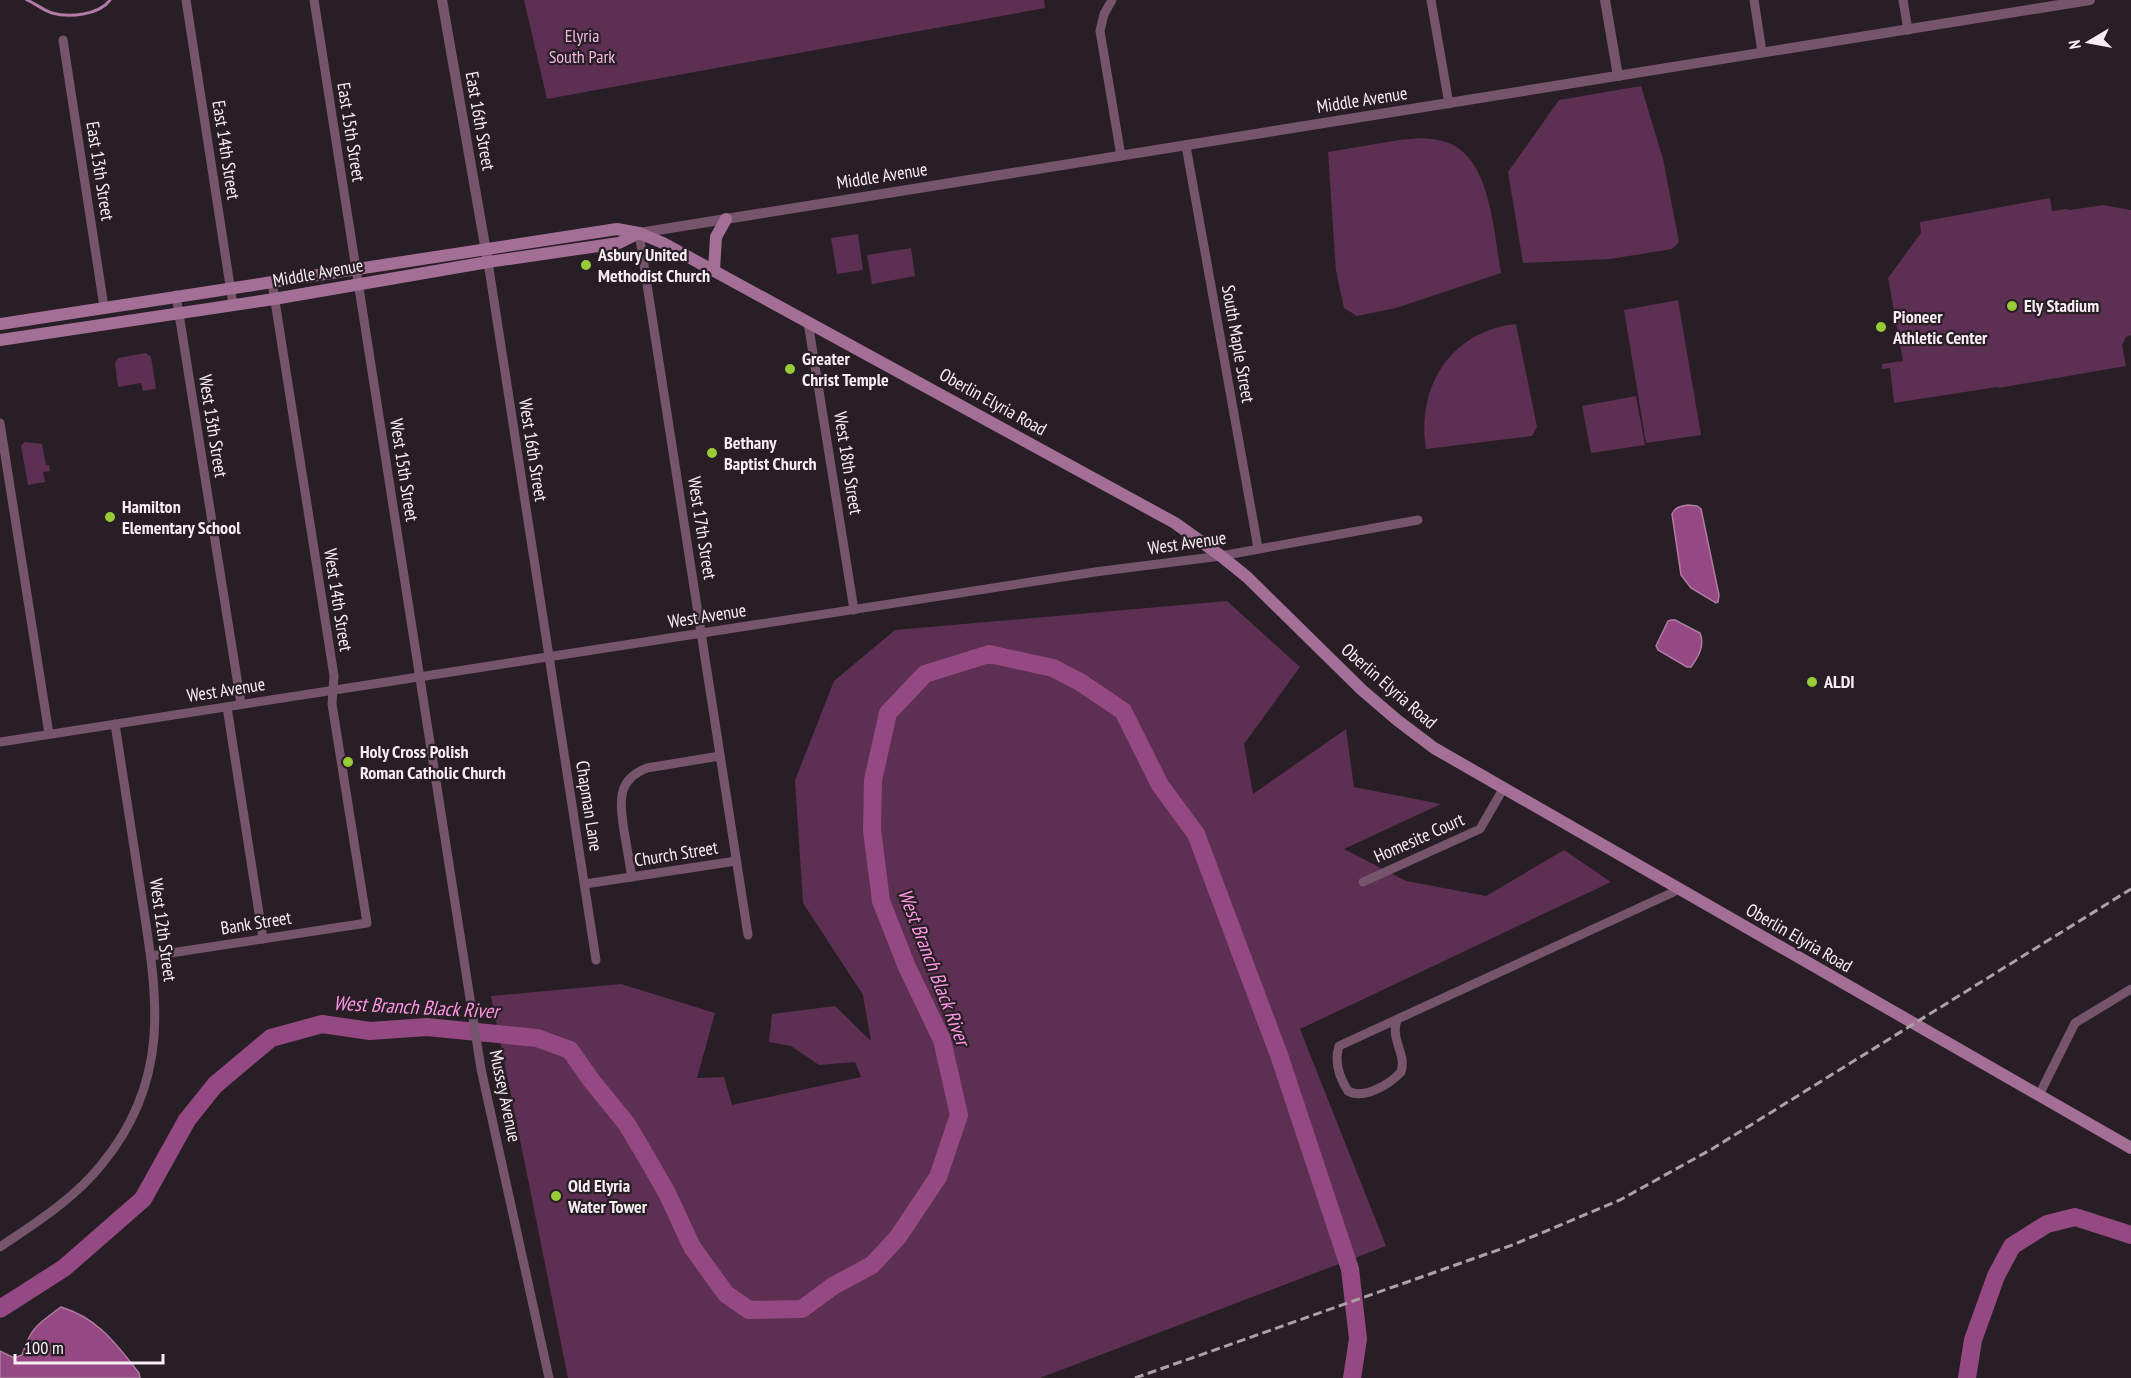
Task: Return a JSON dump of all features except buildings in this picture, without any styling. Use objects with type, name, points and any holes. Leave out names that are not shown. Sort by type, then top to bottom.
[{"type":"main road","points":[[714,270],[716,237],[726,219]]},
{"type":"main road","name":"Middle Avenue","points":[[0,324],[176,295],[231,289],[617,229],[639,232]]},
{"type":"main road","name":"Middle Avenue","points":[[0,340],[274,299],[488,262],[619,243],[639,232]]},
{"type":"main road","name":"Oberlin Elyria Road","points":[[639,232],[714,270],[1175,523],[1247,578],[1362,690],[1434,748],[2131,1148]]},
{"type":"street","name":"East 14th Street","points":[[186,0],[233,305]]},
{"type":"street","name":"East 15th Street","points":[[314,0],[356,269]]},
{"type":"street","name":"East 16th Street","points":[[442,0],[486,249]]},
{"type":"street","points":[[1112,0],[1104,14],[1100,31],[1121,156]]},
{"type":"street","points":[[1431,0],[1449,104]]},
{"type":"street","points":[[1605,0],[1618,76]]},
{"type":"street","points":[[1754,0],[1762,52]]},
{"type":"street","points":[[1903,0],[1908,30]]},
{"type":"street","name":"Middle Avenue","points":[[639,232],[1908,30],[2044,4],[2090,0]]},
{"type":"street","name":"East 13th Street","points":[[63,40],[104,307]]},
{"type":"street","name":"South Maple Street","points":[[1186,146],[1258,548]]},
{"type":"street","name":"West 17th Street","points":[[639,232],[748,935]]},
{"type":"street","name":"West 16th Street","points":[[486,249],[548,657]]},
{"type":"street","name":"West 15th Street","points":[[356,269],[419,677]]},
{"type":"street","name":"West 14th Street","points":[[272,282],[334,676],[332,704],[367,923]]},
{"type":"street","name":"West 13th Street","points":[[176,295],[241,704]]},
{"type":"street","name":"West 18th Street","points":[[808,322],[854,610]]},
{"type":"street","points":[[0,423],[50,734]]},
{"type":"street","name":"West Avenue","points":[[0,742],[1095,572],[1221,556],[1418,520]]},
{"type":"street","name":"Chapman Lane","points":[[548,657],[596,960]]},
{"type":"street","name":"Mussey Avenue","points":[[419,677],[479,1055],[549,1378]]},
{"type":"street","points":[[227,707],[262,939]]},
{"type":"street","name":"West 12th Street","points":[[0,1247],[56,1210],[73,1196],[103,1163],[121,1137],[141,1095],[152,1052],[156,1008],[151,956],[115,724]]},
{"type":"street","points":[[632,877],[621,806],[623,790],[627,782],[639,771],[647,768],[720,756]]},
{"type":"street","name":"Homesite Court","points":[[1363,882],[1480,829],[1503,789]]},
{"type":"street","name":"Church Street","points":[[585,884],[736,861]]},
{"type":"street","points":[[1329,1051],[1678,890]]},
{"type":"street","name":"Bank Street","points":[[151,956],[367,923]]},
{"type":"street","points":[[2039,1095],[2075,1023],[2131,988]]},
{"type":"street","points":[[1339,1046],[1336,1056],[1337,1066],[1348,1091],[1361,1094],[1380,1087],[1397,1076],[1403,1067],[1394,1029],[1397,1020]]},
{"type":"green space","name":"Elyria South Park","points":[[524,0],[1044,0],[1045,8],[547,99]]},
{"type":"green space","points":[[1641,86],[1663,159],[1679,242],[1672,249],[1610,259],[1523,263],[1508,172],[1559,100]]},
{"type":"green space","points":[[1421,138],[1453,145],[1466,154],[1476,168],[1489,202],[1501,273],[1396,308],[1357,316],[1344,308],[1336,271],[1328,152]]},
{"type":"green space","name":"Ely Stadium","points":[[2050,198],[2052,211],[2103,205],[2131,210],[2131,335],[2126,337],[2122,345],[2126,366],[1894,403],[1890,368],[1882,369],[1882,364],[1903,361],[1888,278],[1921,233],[1920,222]]},
{"type":"green space","points":[[858,234],[863,270],[837,274],[831,238]]},
{"type":"green space","points":[[911,248],[915,276],[872,284],[867,255]]},
{"type":"green space","points":[[1678,300],[1701,435],[1646,443],[1624,310]]},
{"type":"green space","points":[[1516,324],[1537,427],[1532,436],[1426,449],[1424,426],[1427,404],[1433,384],[1443,366],[1456,350],[1473,338],[1493,329]]},
{"type":"green space","points":[[146,353],[151,357],[156,389],[143,391],[141,383],[118,387],[115,363],[118,358]]},
{"type":"green space","points":[[1636,396],[1645,445],[1591,453],[1582,406]]},
{"type":"green space","points":[[25,442],[42,444],[46,465],[49,465],[50,471],[43,472],[45,482],[28,485],[21,446]]},
{"type":"green space","points":[[1227,601],[1300,667],[1244,744],[1253,794],[1346,729],[1354,787],[1441,804],[1344,849],[1406,881],[1486,896],[1564,850],[1611,882],[1300,1029],[1386,1246],[1040,1378],[568,1378],[491,996],[621,984],[715,1013],[697,1078],[724,1077],[732,1105],[861,1077],[855,1062],[819,1065],[791,1046],[769,1042],[772,1014],[835,1006],[871,1041],[863,995],[803,903],[795,780],[834,681],[895,630]]},
{"type":"shaded area","points":[[1688,505],[1701,509],[1719,595],[1716,603],[1691,588],[1681,575],[1672,514],[1677,508]]},
{"type":"shaded area","points":[[1671,620],[1700,633],[1702,642],[1700,650],[1691,667],[1687,667],[1658,650],[1656,646],[1668,621]]},
{"type":"shaded area","points":[[61,1307],[86,1318],[105,1333],[139,1373],[140,1378],[0,1378],[0,1351],[14,1358],[22,1355],[36,1327]]},
{"type":"waterway","points":[[27,0],[49,12],[67,15],[91,12],[110,0]]},
{"type":"waterway","name":"West Branch Black River","points":[[0,1309],[64,1268],[143,1199],[187,1120],[215,1085],[271,1038],[322,1024],[370,1031],[427,1027],[537,1038],[570,1050],[626,1123],[667,1193],[692,1247],[726,1294],[749,1310],[802,1309],[833,1286],[872,1265],[898,1237],[938,1177],[959,1115],[942,1040],[907,967],[881,901],[872,830],[873,780],[888,713],[925,674],[989,654],[1053,668],[1080,682],[1123,711],[1160,785],[1196,834],[1279,1055],[1350,1269],[1358,1339],[1352,1378]]},
{"type":"waterway","name":"West Branch Black River","points":[[1967,1378],[1973,1340],[1996,1276],[2012,1246],[2047,1224],[2075,1217],[2131,1235]]},
{"type":"railway","points":[[1135,1378],[1515,1244],[1620,1200],[1712,1149],[2131,889]]},
{"type":"place","name":"Asbury United Methodist Church","points":[[586,265]]},
{"type":"place","name":"Ely Stadium","points":[[2012,306]]},
{"type":"place","name":"Pioneer Athletic Center","points":[[1881,327]]},
{"type":"place","name":"Greater Christ Temple","points":[[790,369]]},
{"type":"place","name":"Bethany Baptist Church","points":[[712,453]]},
{"type":"place","name":"Hamilton Elementary School","points":[[110,517]]},
{"type":"place","name":"ALDI","points":[[1812,682]]},
{"type":"place","name":"Holy Cross Polish Roman Catholic Church","points":[[348,762]]},
{"type":"place","name":"Old Elyria Water Tower","points":[[556,1196]]}]
